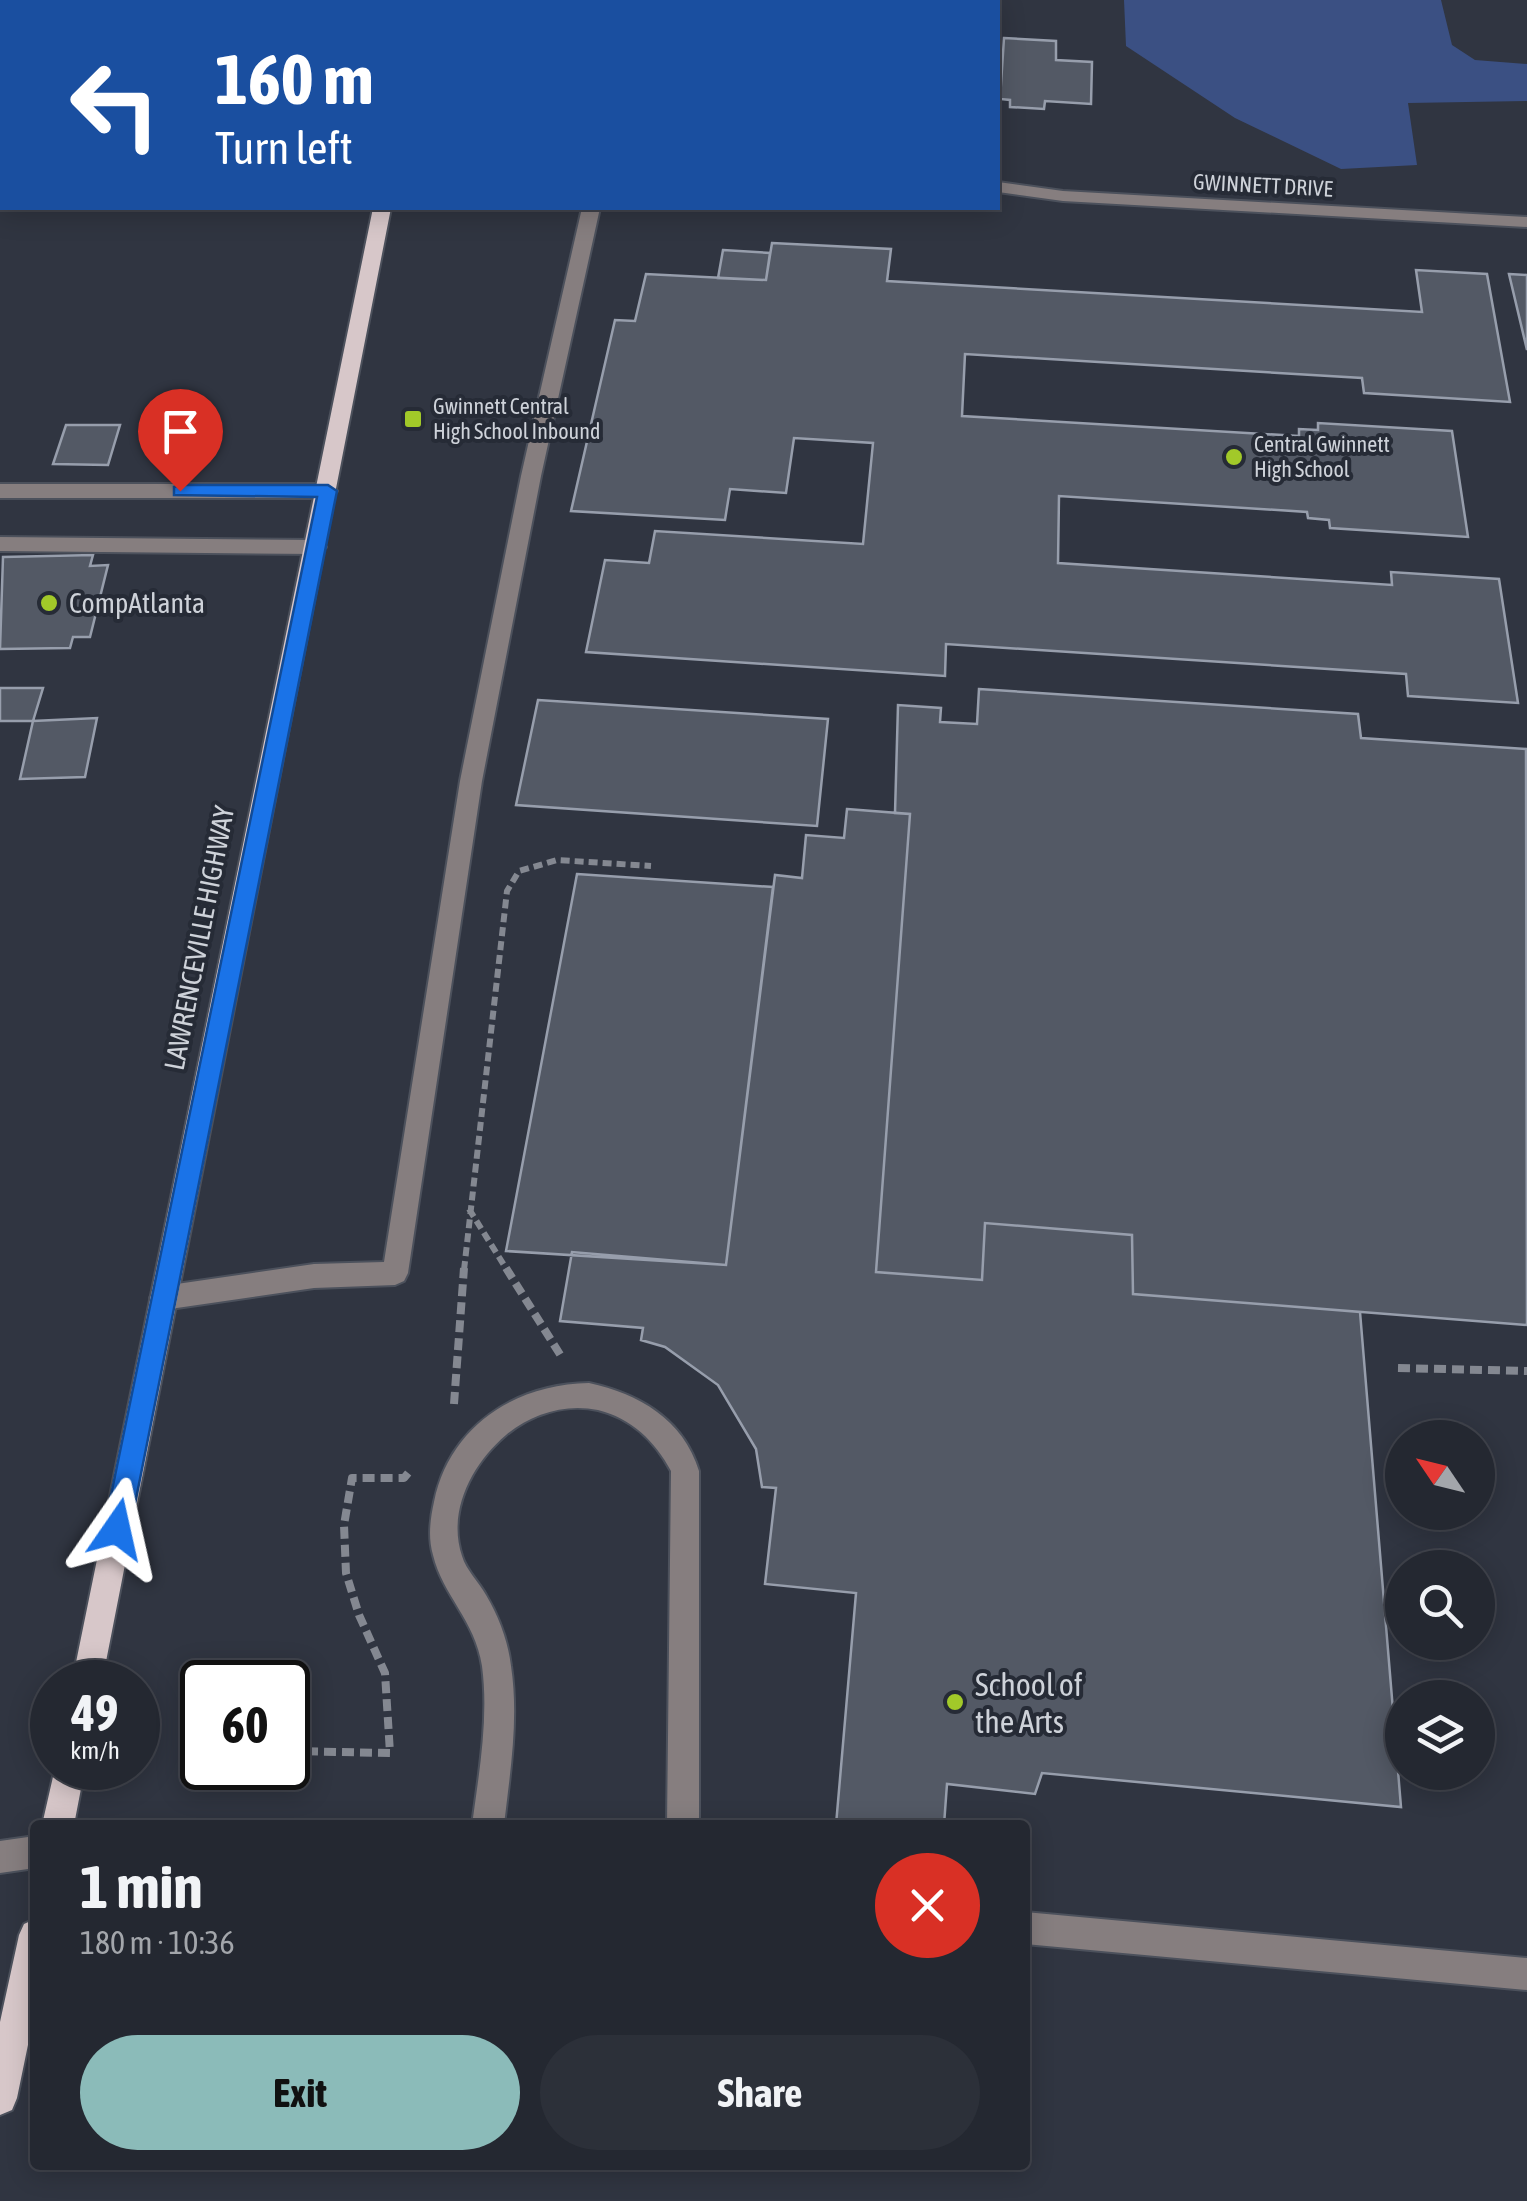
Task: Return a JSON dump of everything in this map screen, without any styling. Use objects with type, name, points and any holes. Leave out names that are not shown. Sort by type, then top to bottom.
[{"type":"main road","name":"LAWRENCEVILLE HIGHWAY","points":[[90,1660],[382,210]]},
{"type":"main road","points":[[59,1820],[65,1790]]},
{"type":"main road","points":[[0,2098],[30,1958]]},
{"type":"street","name":"GWINNETT DRIVE","points":[[1000,187],[1064,196],[1527,222]]},
{"type":"street","points":[[163,1298],[314,1276],[395,1273],[471,781],[531,476],[591,210]]},
{"type":"street","points":[[0,490],[328,491]]},
{"type":"street","points":[[0,544],[316,546]]},
{"type":"street","points":[[489,1820],[499,1681],[491,1639],[442,1550],[444,1515],[452,1482],[473,1447],[504,1415],[544,1398],[582,1394],[621,1403],[656,1428],[684,1463],[688,1506],[683,1820]]},
{"type":"street","points":[[0,1857],[30,1853]]},
{"type":"street","points":[[1030,1928],[1527,1974]]},
{"type":"path","points":[[447,1418],[454,1404],[469,1209],[507,891],[519,870],[557,860],[651,866]]},
{"type":"path","points":[[469,1209],[564,1360],[552,1361]]},
{"type":"path","points":[[1398,1368],[1527,1371]]},
{"type":"path","points":[[454,1404],[468,1395]]},
{"type":"path","points":[[310,1752],[390,1753],[384,1672],[359,1616],[346,1572],[344,1525],[352,1478],[404,1478],[413,1468]]},
{"type":"shaded area","points":[[1124,0],[1441,0],[1452,45],[1475,60],[1527,64],[1527,101],[1408,103],[1417,165],[1341,169],[1235,118],[1126,46]]},
{"type":"building","points":[[1004,38],[1056,41],[1056,60],[1092,62],[1091,104],[1045,101],[1044,109],[1010,107],[1010,100],[1000,99]]},
{"type":"building","points":[[772,243],[891,249],[887,281],[1422,312],[1416,270],[1487,274],[1510,402],[1364,393],[1362,378],[965,354],[962,416],[1299,436],[1299,429],[1318,430],[1318,423],[1452,431],[1468,537],[1330,528],[1329,520],[1308,518],[1307,512],[1059,496],[1058,563],[1392,585],[1391,572],[1499,579],[1518,703],[1408,696],[1406,674],[946,644],[945,676],[586,652],[605,560],[649,563],[655,531],[863,544],[873,443],[794,438],[786,493],[730,489],[725,520],[571,511],[615,320],[635,321],[646,274],[766,280]]},
{"type":"building","points":[[723,250],[770,253],[766,280],[718,278]]},
{"type":"building","points":[[1509,274],[1527,275],[1527,350]]},
{"type":"building","points":[[66,425],[120,425],[108,465],[53,464]]},
{"type":"building","name":"CompAtlanta","points":[[93,555],[90,566],[108,565],[90,637],[73,637],[70,648],[0,649],[3,557]]},
{"type":"building","points":[[0,688],[43,688],[33,721],[0,721]]},
{"type":"building","points":[[979,689],[1358,714],[1361,738],[1526,749],[1527,1325],[1133,1294],[1132,1235],[985,1223],[982,1280],[876,1272],[910,814],[895,813],[898,705],[941,708],[940,722],[977,724]]},
{"type":"building","points":[[538,700],[828,719],[817,826],[516,805]]},
{"type":"building","points":[[97,718],[85,777],[20,779],[33,721]]},
{"type":"building","points":[[847,809],[910,814],[876,1272],[982,1280],[985,1223],[1132,1235],[1133,1294],[1360,1312],[1385,1614],[1385,1660],[1389,1660],[1390,1680],[1385,1680],[1385,1790],[1400,1790],[1401,1807],[1042,1773],[1035,1794],[947,1784],[944,1820],[836,1820],[856,1593],[765,1584],[776,1488],[762,1487],[756,1449],[718,1385],[665,1347],[641,1340],[643,1328],[560,1321],[572,1252],[726,1265],[775,875],[802,878],[806,835],[844,838]]},
{"type":"building","points":[[577,874],[773,887],[726,1265],[506,1251]]},
{"type":"place","name":"Gwinnett Central High School Inbound","points":[[413,419]]},
{"type":"place","name":"Central Gwinnett High School","points":[[1234,457]]},
{"type":"place","name":"CompAtlanta","points":[[49,603]]},
{"type":"place","name":"School of the Arts","points":[[955,1702]]},
{"type":"route","points":[[117,1529],[328,491],[180,491]]}]
